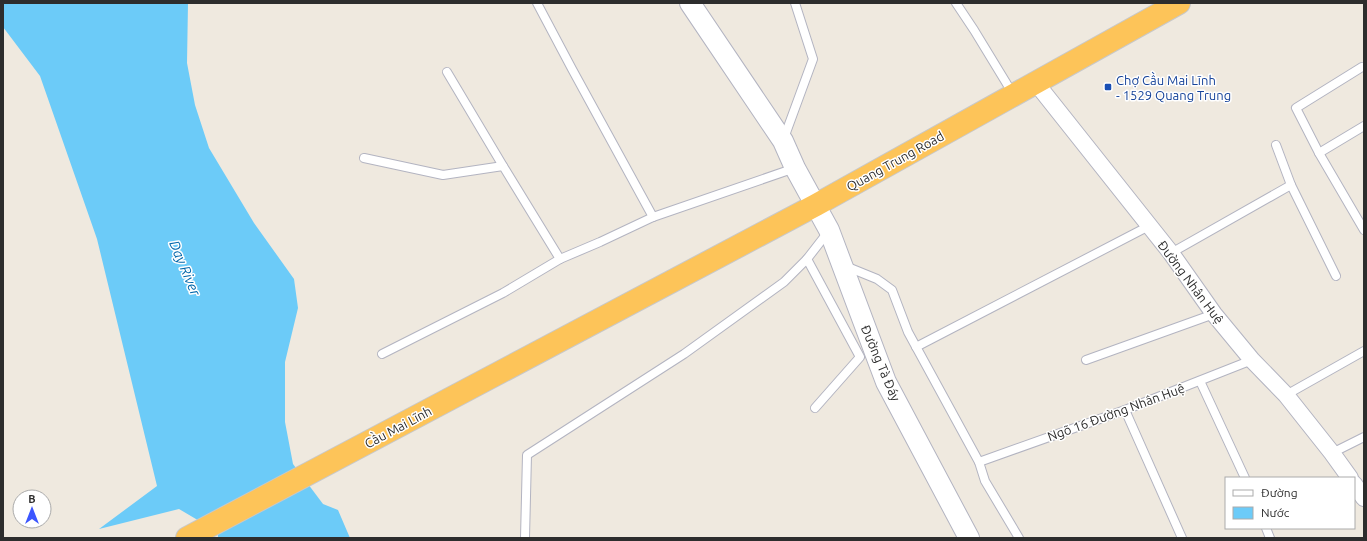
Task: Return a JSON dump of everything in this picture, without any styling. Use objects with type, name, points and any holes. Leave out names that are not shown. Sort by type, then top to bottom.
[{"type":"highway","name":"Quang Trung Road","points":[[608,316],[816,205],[1179,3]]},
{"type":"highway","name":"Cầu Mai Lĩnh","points":[[187,538],[608,316]]},
{"type":"street","name":"Đường Tà Đáy","points":[[690,3],[783,140],[795,168],[829,230],[886,382],[969,538]]},
{"type":"street","name":"Đường Nhân Huệ","points":[[1036,83],[1171,253],[1214,314],[1252,360],[1286,395],[1349,477]]},
{"type":"street","points":[[1355,485],[1364,498]]},
{"type":"lane","points":[[537,3],[653,217]]},
{"type":"lane","points":[[783,140],[813,59],[795,3]]},
{"type":"lane","points":[[956,3],[1013,95]]},
{"type":"lane","points":[[1363,68],[1296,108],[1319,153],[1364,230]]},
{"type":"lane","points":[[447,72],[560,259]]},
{"type":"lane","points":[[1319,153],[1364,126]]},
{"type":"lane","points":[[1276,145],[1290,185],[1336,276]]},
{"type":"lane","points":[[364,158],[443,175],[503,166]]},
{"type":"lane","points":[[382,354],[504,293],[560,259],[653,217],[795,168]]},
{"type":"lane","points":[[1171,253],[1290,185]]},
{"type":"lane","points":[[916,347],[1149,226]]},
{"type":"lane","points":[[525,538],[527,455],[684,354],[784,282],[807,259],[829,230]]},
{"type":"lane","points":[[807,259],[860,357],[815,408]]},
{"type":"lane","points":[[842,265],[877,279],[892,290],[908,332],[979,462],[985,481],[1019,538]]},
{"type":"lane","points":[[1086,360],[1214,314]]},
{"type":"lane","points":[[1286,395],[1364,351]]},
{"type":"lane","name":"Ngõ 16 Đường Nhân Huệ","points":[[979,462],[1126,410],[1252,360]]},
{"type":"lane","points":[[1200,381],[1245,477]]},
{"type":"lane","points":[[1126,410],[1182,538]]},
{"type":"lane","points":[[1332,453],[1364,437]]},
{"type":"water","name":"Day River","points":[[3,3],[188,3],[187,63],[195,105],[209,148],[254,223],[294,279],[298,308],[285,362],[285,422],[293,464],[323,504],[338,510],[350,538],[218,538],[218,532],[179,509],[99,529],[157,486],[97,239],[40,76],[3,27]]},
{"type":"place","name":"Chợ Cầu Mai Lĩnh - 1529 Quang Trung","points":[[1108,87]]}]
